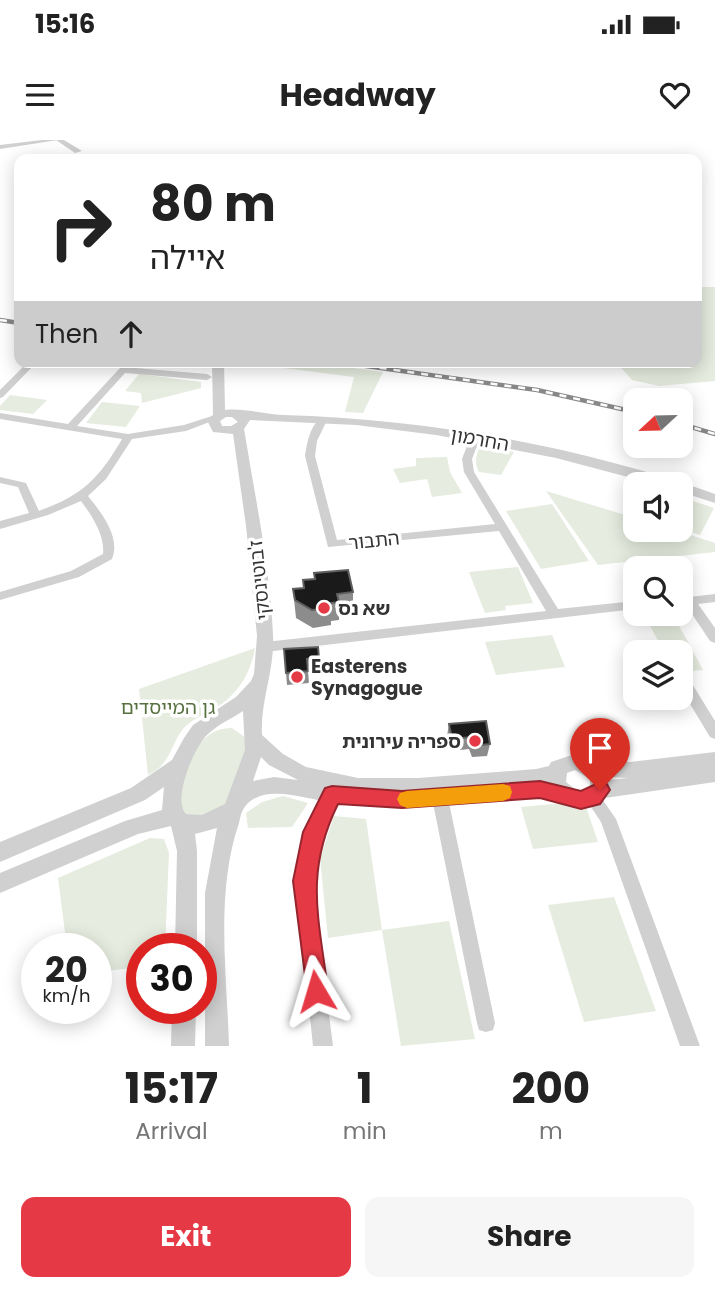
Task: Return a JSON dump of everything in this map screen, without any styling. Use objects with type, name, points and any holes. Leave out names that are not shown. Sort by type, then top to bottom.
[{"type":"street","points":[[59,141],[78,151]]},
{"type":"street","points":[[0,147],[75,141],[80,154]]},
{"type":"street","points":[[0,395],[27,368]]},
{"type":"street","name":"ז'בוטינסקי","points":[[218,368],[220,390],[217,423],[248,486]]},
{"type":"street","points":[[71,426],[123,370],[206,377]]},
{"type":"street","name":"ז'בוטינסקי","points":[[217,1046],[219,872],[225,827],[236,805],[254,737],[252,712],[263,674],[265,647],[248,486],[238,421],[220,390]]},
{"type":"street","points":[[0,416],[128,437],[217,423]]},
{"type":"street","name":"החרמון","points":[[217,423],[282,417],[322,419],[475,438],[576,458],[627,472]]},
{"type":"street","name":"התבור","points":[[322,419],[312,441],[310,456],[332,544],[503,527]]},
{"type":"street","points":[[0,525],[83,497],[112,469],[128,437]]},
{"type":"street","points":[[475,438],[467,459],[469,472],[554,613]]},
{"type":"street","points":[[0,480],[22,485],[35,515]]},
{"type":"street","points":[[693,491],[715,499]]},
{"type":"street","points":[[0,597],[75,574],[108,556],[109,543],[90,505],[83,497]]},
{"type":"street","points":[[693,600],[715,598]]},
{"type":"street","points":[[265,647],[623,606]]},
{"type":"street","points":[[693,611],[715,638]]},
{"type":"street","points":[[186,933],[187,851],[180,820],[172,806],[172,793],[194,736],[212,722],[238,708],[258,686],[263,674]]},
{"type":"street","points":[[693,698],[715,733]]},
{"type":"street","points":[[212,722],[236,720],[279,763],[335,782],[419,786],[556,773],[569,762],[582,763],[592,768],[630,770],[715,760]]},
{"type":"street","points":[[0,852],[138,794],[183,763]]},
{"type":"street","points":[[592,768],[600,779],[596,794],[608,818],[690,1046]]},
{"type":"street","points":[[556,773],[556,783],[562,793]]},
{"type":"street","points":[[0,883],[152,820],[180,820],[208,825],[259,787],[274,785],[332,794],[402,799],[540,789],[562,793],[574,799],[715,775]]},
{"type":"street","points":[[323,1046],[304,881],[313,832],[332,794]]},
{"type":"street","points":[[440,798],[486,1023]]},
{"type":"street","points":[[183,1046],[184,1024]]},
{"type":"green space","points":[[702,287],[715,287],[715,381],[659,386],[632,380],[621,368],[702,368]]},
{"type":"green space","points":[[283,368],[353,368],[383,372],[363,413],[345,412],[354,377]]},
{"type":"green space","points":[[139,374],[201,382],[201,388],[142,403],[141,393],[125,391]]},
{"type":"green space","points":[[10,395],[47,400],[33,414],[0,410],[0,406]]},
{"type":"green space","points":[[102,402],[140,406],[126,427],[86,423]]},
{"type":"green space","points":[[488,446],[514,452],[501,475],[479,472],[477,469],[479,448]]},
{"type":"green space","points":[[447,457],[450,472],[462,493],[432,497],[427,479],[400,483],[393,469],[416,466],[416,458]]},
{"type":"green space","points":[[546,491],[623,514],[623,542],[693,542],[693,536],[715,543],[715,552],[679,556],[623,556],[623,562],[598,565]]},
{"type":"green space","points":[[693,501],[714,508],[700,535],[693,533]]},
{"type":"green space","points":[[552,504],[589,561],[541,569],[506,511]]},
{"type":"green space","points":[[518,567],[533,603],[505,606],[506,610],[485,613],[469,572]]},
{"type":"green space","points":[[650,626],[679,626],[687,640],[658,640]]},
{"type":"green space","points":[[552,635],[565,667],[496,675],[485,642]]},
{"type":"green space","name":"גן המייסדים","points":[[255,648],[246,675],[236,690],[223,703],[186,726],[166,760],[148,775],[139,689]]},
{"type":"green space","points":[[693,651],[703,670],[693,671]]},
{"type":"green space","points":[[232,728],[246,738],[246,751],[231,800],[215,816],[182,814],[182,787],[190,759],[207,737],[218,730]]},
{"type":"green space","points":[[283,796],[308,803],[292,827],[248,828],[246,813],[262,802]]},
{"type":"green space","points":[[584,801],[598,842],[533,849],[521,807]]},
{"type":"green space","points":[[334,816],[366,819],[382,930],[328,938],[320,858]]},
{"type":"green space","points":[[150,838],[164,839],[169,853],[166,933],[126,933],[126,969],[112,970],[112,933],[65,933],[58,878]]},
{"type":"green space","points":[[614,897],[656,1011],[584,1022],[548,905]]},
{"type":"green space","points":[[449,921],[475,1039],[401,1046],[382,930]]},
{"type":"building","points":[[348,570],[353,592],[337,594],[339,602],[330,603],[331,608],[312,610],[295,600],[293,589],[304,588],[303,580],[315,579],[314,573]]},
{"type":"building","points":[[318,647],[319,658],[307,659],[308,671],[286,673],[284,649]]},
{"type":"building","points":[[486,721],[490,744],[473,746],[471,737],[452,739],[449,724]]},
{"type":"railway","points":[[0,320],[14,322]]},
{"type":"railway","points":[[381,368],[537,390],[623,409]]},
{"type":"railway","points":[[693,428],[715,434]]},
{"type":"slow traffic","points":[[407,799],[503,792]]},
{"type":"place","name":"שא נס","points":[[324,608]]},
{"type":"place","name":"Easterens Synagogue","points":[[297,677]]},
{"type":"place","name":"ספריה עירונית","points":[[475,741]]},
{"type":"route","points":[[316,991],[304,881],[313,832],[332,794],[402,799],[540,789],[587,800],[597,795],[600,790]]}]
